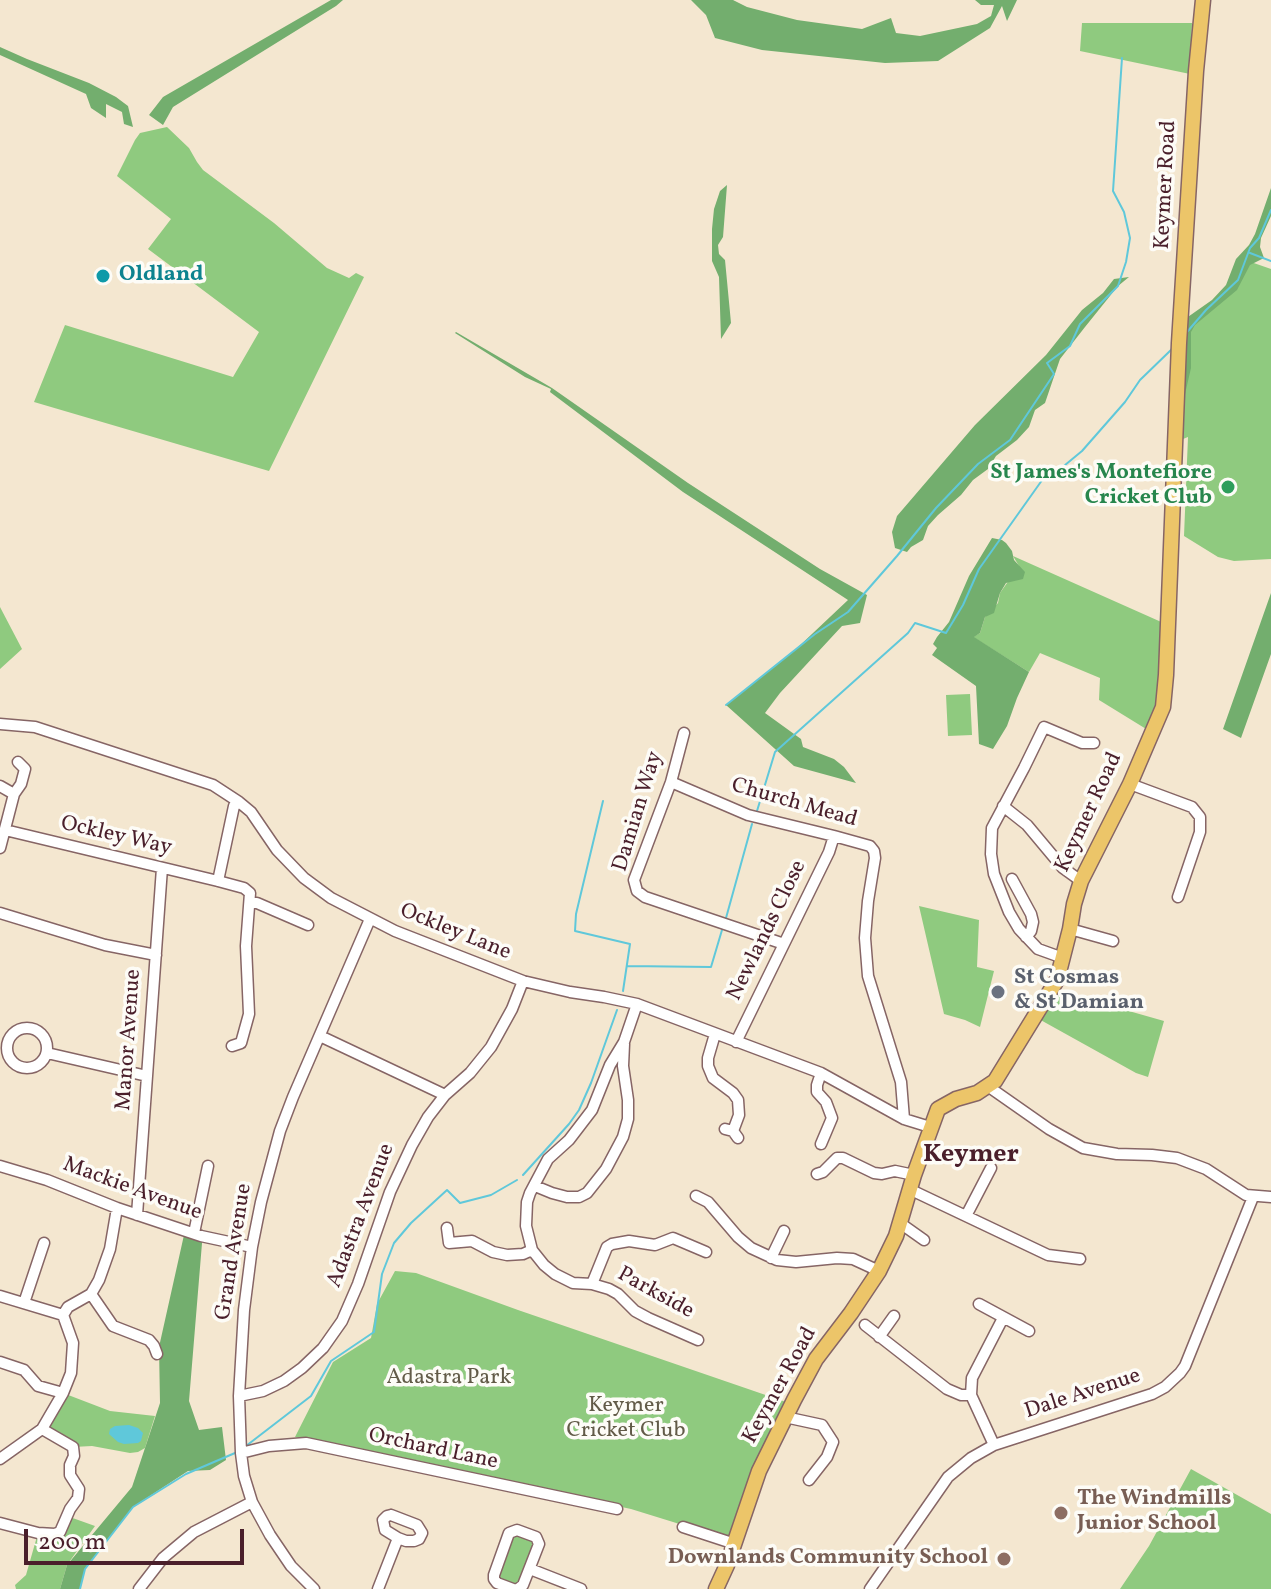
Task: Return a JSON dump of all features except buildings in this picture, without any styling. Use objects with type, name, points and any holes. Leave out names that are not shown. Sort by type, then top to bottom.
[{"type":"main road","name":"Keymer Road","points":[[716,1589],[735,1544],[759,1471],[785,1417],[816,1359],[879,1271],[900,1223],[938,1109],[989,1087],[1050,994],[1057,980],[1081,881],[1130,784],[1163,707],[1179,340],[1203,0]]},
{"type":"street","name":"Ockley Lane","points":[[0,724],[35,727],[213,785],[251,812],[277,850],[304,878],[331,898],[426,945],[523,981],[637,1004],[821,1073],[904,1119],[930,1127]]},
{"type":"street","points":[[1063,958],[1038,949],[1009,912],[994,874],[992,828],[1044,727],[1082,743],[1094,743]]},
{"type":"street","name":"Damian Way","points":[[684,733],[671,782],[634,880],[637,891],[645,897],[784,944]]},
{"type":"street","points":[[0,848],[14,794],[25,769],[18,762]]},
{"type":"street","name":"Church Mead","points":[[671,782],[748,815],[870,846],[874,851],[865,938],[868,976],[901,1082],[904,1119]]},
{"type":"street","points":[[1130,784],[1198,812],[1200,832],[1178,897]]},
{"type":"street","points":[[0,786],[14,794]]},
{"type":"street","points":[[218,881],[234,806],[239,802]]},
{"type":"street","points":[[1003,806],[1027,825],[1063,868],[1081,881]]},
{"type":"street","name":"Ockley Way","points":[[5,830],[244,888],[250,893],[250,903],[257,903],[308,925]]},
{"type":"street","name":"Newlands Close","points":[[736,1042],[834,836]]},
{"type":"street","name":"Manor Avenue","points":[[137,1215],[162,868]]},
{"type":"street","points":[[1012,879],[1033,922],[1026,937]]},
{"type":"street","points":[[232,1046],[241,1043],[249,1014],[246,946],[250,903]]},
{"type":"street","points":[[0,913],[105,945],[156,955]]},
{"type":"street","name":"Grand Avenue","points":[[314,1589],[291,1566],[270,1535],[252,1502],[244,1476],[239,1396],[244,1310],[252,1247],[280,1131],[370,919]]},
{"type":"street","points":[[1070,929],[1113,941]]},
{"type":"street","name":"Adastra Avenue","points":[[239,1396],[263,1391],[302,1368],[323,1348],[342,1321],[400,1168],[419,1131],[445,1095],[470,1073],[491,1047],[523,981]]},
{"type":"street","points":[[447,1228],[450,1248],[472,1241],[493,1252],[507,1255],[532,1250],[526,1226],[527,1202],[548,1159],[569,1140],[592,1110],[610,1065],[624,1042],[637,1004]]},
{"type":"street","points":[[32,1028],[46,1040],[47,1053],[39,1064],[26,1068],[10,1057],[8,1044],[14,1032],[32,1028]]},
{"type":"street","points":[[715,1034],[708,1066],[713,1078],[738,1100],[739,1115],[732,1133]]},
{"type":"street","points":[[320,1036],[445,1095]]},
{"type":"street","points":[[535,1186],[567,1197],[579,1197],[587,1193],[606,1169],[623,1137],[628,1119],[624,1042]]},
{"type":"street","points":[[47,1053],[147,1076]]},
{"type":"street","points":[[821,1073],[817,1092],[826,1102],[832,1118],[821,1144]]},
{"type":"street","points":[[989,1087],[1049,1129],[1083,1148],[1177,1158],[1206,1169],[1240,1193],[1271,1197]]},
{"type":"street","points":[[817,1174],[837,1158],[874,1173],[895,1171],[966,1216],[1048,1255],[1080,1259]]},
{"type":"street","name":"Mackie Avenue","points":[[0,1166],[62,1185],[137,1215],[252,1247]]},
{"type":"street","points":[[194,1233],[208,1166]]},
{"type":"street","points":[[966,1216],[991,1168]]},
{"type":"street","points":[[696,1196],[708,1202],[751,1248],[771,1258],[796,1262],[853,1259],[879,1271]]},
{"type":"street","name":"Dale Avenue","points":[[870,1589],[948,1477],[971,1458],[994,1445],[1152,1394],[1180,1373],[1253,1197]]},
{"type":"street","points":[[63,1315],[68,1307],[91,1294],[99,1280],[110,1249],[117,1208]]},
{"type":"street","points":[[900,1223],[924,1240]]},
{"type":"street","points":[[771,1258],[784,1231]]},
{"type":"street","points":[[592,1284],[607,1247],[612,1244],[629,1241],[655,1245],[673,1238],[706,1252]]},
{"type":"street","points":[[24,1303],[44,1243]]},
{"type":"street","name":"Parkside","points":[[532,1250],[555,1274],[573,1283],[609,1289],[635,1311],[698,1340]]},
{"type":"street","points":[[91,1294],[113,1326],[149,1340],[157,1354]]},
{"type":"street","points":[[1,1296],[63,1315]]},
{"type":"street","points":[[979,1304],[1029,1331]]},
{"type":"street","points":[[0,1459],[42,1429],[63,1393],[71,1373],[73,1343],[63,1315]]},
{"type":"street","points":[[879,1337],[894,1316]]},
{"type":"street","points":[[994,1445],[971,1395],[972,1378],[1003,1318]]},
{"type":"street","points":[[865,1325],[947,1389],[961,1395],[971,1395]]},
{"type":"street","points":[[0,1362],[24,1370],[38,1386],[63,1393]]},
{"type":"street","points":[[785,1417],[822,1425],[833,1442],[827,1457],[809,1480]]},
{"type":"street","points":[[0,1523],[38,1533],[60,1532],[78,1498],[79,1489],[70,1475],[73,1447],[42,1429]]},
{"type":"street","name":"Orchard Lane","points":[[241,1453],[269,1446],[306,1443],[617,1509]]},
{"type":"street","points":[[139,1589],[163,1558],[194,1532],[252,1502]]},
{"type":"street","points":[[683,1527],[735,1544]]},
{"type":"street","points":[[517,1530],[538,1539],[530,1569],[523,1585],[516,1589],[497,1583],[494,1579],[509,1533],[517,1530]]},
{"type":"street","points":[[378,1589],[398,1538]]},
{"type":"street","points":[[530,1569],[581,1589]]},
{"type":"green space","points":[[331,0],[343,0],[173,107],[163,125],[149,115],[163,97]]},
{"type":"green space","points":[[691,0],[733,0],[747,7],[797,20],[862,29],[891,18],[896,33],[920,36],[977,24],[991,16],[994,5],[981,5],[975,0],[1017,0],[1007,21],[1002,6],[990,28],[938,61],[885,63],[762,50],[715,38],[706,15]]},
{"type":"green space","points":[[1082,23],[1192,23],[1190,74],[1080,51]]},
{"type":"green space","points":[[0,47],[116,97],[128,106],[133,127],[124,124],[122,112],[106,104],[106,118],[91,108],[86,94],[0,55]]},
{"type":"green space","points":[[167,127],[189,148],[203,170],[274,223],[327,268],[349,278],[356,273],[364,277],[269,471],[34,402],[65,325],[233,377],[259,332],[148,249],[171,219],[117,176],[140,133]]},
{"type":"green space","points":[[727,185],[723,237],[718,245],[719,254],[725,260],[731,323],[721,339],[719,277],[712,261],[712,229],[720,191]]},
{"type":"green space","points":[[1271,188],[1271,216],[1260,247],[1264,258],[1250,265],[1237,290],[1195,325],[1191,332],[1191,368],[1184,416],[1179,417],[1185,319],[1212,300],[1226,285],[1236,259],[1255,234]]},
{"type":"green space","points":[[1248,261],[1271,269],[1271,559],[1234,561],[1218,557],[1184,536],[1188,437],[1183,439],[1186,331]]},
{"type":"green space","points":[[1129,277],[1118,286],[1060,359],[1045,403],[1035,410],[1029,427],[938,515],[928,526],[923,540],[907,552],[895,548],[892,532],[897,516],[975,425],[1046,355],[1082,310],[1103,293],[1114,279]]},
{"type":"green space","points":[[456,332],[552,388],[688,483],[820,569],[867,595],[860,623],[842,626],[765,713],[801,739],[803,747],[834,759],[856,783],[794,766],[726,705],[795,650],[848,600],[683,492],[550,392],[551,389],[525,377]]},
{"type":"green space","points":[[992,538],[1006,543],[1014,560],[1025,572],[1023,579],[1006,583],[994,613],[985,617],[980,633],[974,637],[1029,672],[1007,726],[993,749],[979,744],[976,686],[932,655],[937,648],[933,644],[949,622],[969,576]]},
{"type":"green space","points":[[1013,556],[1168,625],[1166,675],[1151,732],[1099,700],[1100,678],[1040,653],[1029,672],[973,637],[980,633],[985,617],[998,603],[1000,593],[1019,566]]},
{"type":"green space","points":[[1271,593],[1271,654],[1241,738],[1223,729]]},
{"type":"green space","points":[[0,607],[22,649],[0,669]]},
{"type":"green space","points":[[970,694],[972,735],[948,736],[946,695]]},
{"type":"green space","points":[[919,906],[979,920],[977,967],[994,971],[980,1027],[944,1014]]},
{"type":"green space","points":[[1055,990],[1164,1021],[1148,1077],[1037,1018]]},
{"type":"green space","points":[[203,1231],[189,1401],[199,1430],[222,1427],[226,1460],[210,1470],[188,1471],[133,1507],[85,1569],[80,1589],[60,1589],[67,1565],[132,1487],[160,1403],[159,1347],[184,1235]]},
{"type":"green space","name":"Adastra Park","points":[[395,1271],[416,1273],[786,1402],[728,1539],[631,1509],[295,1437],[333,1362],[371,1338],[377,1304]]},
{"type":"green space","points":[[63,1393],[110,1411],[155,1416],[145,1448],[130,1453],[92,1446],[73,1447],[42,1429]]},
{"type":"green space","points":[[1191,1469],[1271,1514],[1271,1589],[1120,1589],[1149,1546]]},
{"type":"green space","points":[[67,1516],[95,1526],[67,1565],[60,1589],[16,1589],[15,1585],[26,1575],[38,1533],[55,1534]]},
{"type":"green space","points":[[514,1535],[531,1539],[534,1548],[521,1583],[513,1586],[500,1581],[497,1576],[510,1538]]},
{"type":"water","points":[[129,1425],[143,1433],[138,1443],[124,1444],[109,1434],[115,1426]]},
{"type":"waterway","points":[[726,705],[815,634],[848,612],[936,508],[978,464],[1010,440],[1054,374],[1047,363],[1070,346],[1080,324],[1118,286],[1130,238],[1124,212],[1113,191],[1122,58]]},
{"type":"waterway","points":[[1187,332],[1238,280],[1250,248],[1259,238],[1271,210]]},
{"type":"waterway","points":[[1250,253],[1271,261]]},
{"type":"waterway","points":[[757,811],[775,752],[908,633],[915,623],[946,633],[979,569],[1045,476],[1059,470],[1082,451],[1140,380],[1172,349]]},
{"type":"waterway","points":[[603,801],[576,914],[575,931],[630,944],[623,991]]},
{"type":"waterway","points":[[726,918],[752,824]]},
{"type":"waterway","points":[[627,966],[711,967],[722,930]]},
{"type":"waterway","points":[[523,1175],[579,1110],[617,1010]]},
{"type":"waterway","points":[[246,1446],[311,1396],[331,1361],[374,1332],[382,1274],[394,1243],[411,1223],[447,1190],[460,1203],[491,1195],[517,1180]]},
{"type":"waterway","points":[[80,1589],[85,1569],[133,1507],[186,1474],[235,1453]]},
{"type":"place","name":"Oldland","points":[[103,276]]},
{"type":"place","name":"St James's Montefiore Cricket Club","points":[[1228,487]]},
{"type":"place","name":"St Cosmas & St Damian","points":[[998,992]]},
{"type":"place","name":"The Windmills Junior School","points":[[1061,1513]]},
{"type":"place","name":"Downlands Community School","points":[[1004,1559]]},
{"type":"district","name":"Keymer","points":[[971,1156]]},
{"type":"park label","name":"Keymer Cricket Club","points":[[626,1420]]}]
